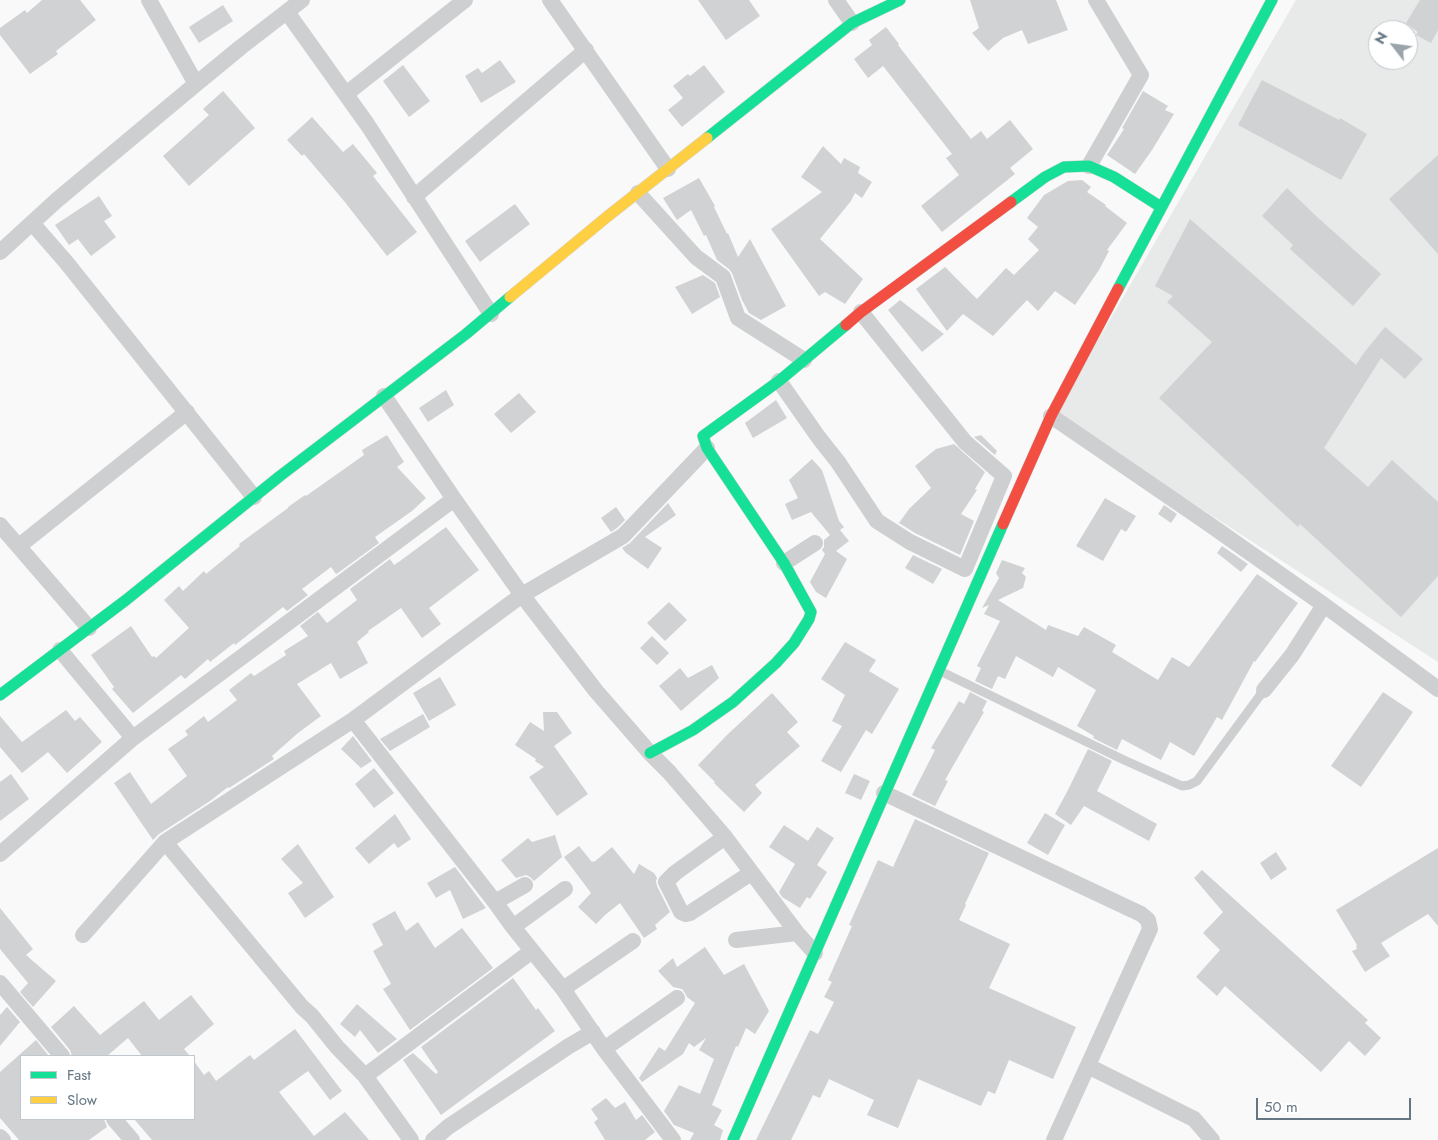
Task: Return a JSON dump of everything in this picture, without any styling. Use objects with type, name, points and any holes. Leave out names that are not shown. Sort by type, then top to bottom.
[{"type":"street","points":[[149,0],[196,84]]},
{"type":"street","points":[[0,252],[56,200],[241,47],[302,0]]},
{"type":"street","points":[[346,94],[465,0]]},
{"type":"street","points":[[550,0],[668,169]]},
{"type":"street","points":[[836,0],[852,23]]},
{"type":"street","points":[[0,695],[126,600],[254,496],[491,314],[638,193],[852,23],[900,0]]},
{"type":"street","points":[[1089,166],[1141,75],[1096,0]]},
{"type":"street","points":[[733,1140],[1051,416],[1272,0]]},
{"type":"street","points":[[287,12],[367,124],[491,314]]},
{"type":"street","points":[[414,197],[586,50]]},
{"type":"street","points":[[650,753],[693,730],[733,702],[776,663],[794,643],[809,619],[811,612],[784,563],[707,448],[703,436],[779,381],[861,312],[1044,176],[1064,167],[1089,166],[1114,177],[1161,207]]},
{"type":"street","points":[[638,193],[696,258],[723,277],[738,318],[804,360]]},
{"type":"street","points":[[32,223],[66,262],[254,496]]},
{"type":"street","points":[[779,381],[838,462],[877,521],[910,542],[965,569],[1004,476],[965,442],[861,312]]},
{"type":"street","points":[[384,396],[522,596],[596,691],[725,837],[797,933],[815,952]]},
{"type":"street","points":[[19,546],[187,412]]},
{"type":"street","points":[[1051,416],[1324,605],[1438,689]]},
{"type":"street","points":[[83,935],[165,842],[353,720],[522,596],[623,536],[707,448]]},
{"type":"street","points":[[0,854],[134,738],[454,499]]},
{"type":"street","points":[[0,525],[89,628]]},
{"type":"street","points":[[784,563],[815,543]]},
{"type":"street","points":[[1264,690],[1292,655],[1324,605]]},
{"type":"street","points":[[60,650],[134,738]]},
{"type":"street","points":[[353,720],[495,902],[513,928],[563,989],[604,1049],[673,1140]]},
{"type":"street","points":[[884,793],[1141,914],[1148,920],[1150,929],[1054,1140]]},
{"type":"street","points":[[725,837],[675,873],[666,882],[681,912],[690,914],[751,872]]},
{"type":"street","points":[[165,842],[336,1047],[365,1076],[411,1140]]},
{"type":"street","points":[[495,902],[525,886]]},
{"type":"street","points":[[513,928],[565,889]]},
{"type":"street","points":[[736,940],[797,933]]},
{"type":"street","points":[[563,989],[634,941]]},
{"type":"street","points":[[365,1076],[532,951]]},
{"type":"street","points":[[0,983],[61,1055]]},
{"type":"street","points":[[604,1049],[677,998]]},
{"type":"street","points":[[433,1140],[448,1127],[593,1032]]},
{"type":"street","points":[[1088,1066],[1194,1119],[1212,1140]]},
{"type":"street","points":[[115,1120],[132,1140]]},
{"type":"lane","points":[[938,670],[1182,786],[1189,786],[1197,781],[1264,690]]},
{"type":"shaded area","points":[[1296,0],[1438,0],[1438,662],[1055,414]]},
{"type":"building","points":[[42,0],[80,0],[96,20],[56,51],[58,54],[30,74],[0,35],[0,28],[25,10],[27,13]]},
{"type":"building","points":[[698,0],[749,0],[760,16],[726,40]]},
{"type":"building","points":[[970,0],[1056,0],[1068,30],[1028,44],[1022,30],[1003,38],[988,51],[972,33],[979,28]]},
{"type":"building","points":[[1420,0],[1438,0],[1438,30],[1431,43],[1418,36],[1418,20],[1408,20]]},
{"type":"building","points":[[223,5],[233,21],[199,43],[189,27]]},
{"type":"building","points":[[886,27],[971,139],[981,131],[987,139],[1010,120],[1033,149],[1010,168],[1015,174],[942,232],[921,206],[959,175],[946,158],[952,154],[883,66],[868,78],[854,59],[872,45],[869,40]]},
{"type":"building","points":[[500,60],[516,82],[481,103],[465,76],[478,68],[482,73]]},
{"type":"building","points":[[403,65],[430,101],[409,117],[383,81]]},
{"type":"building","points":[[704,65],[725,92],[682,127],[668,110],[683,98],[673,86],[688,74],[690,76]]},
{"type":"building","points":[[1262,80],[1339,120],[1340,118],[1367,134],[1341,180],[1238,125]]},
{"type":"building","points":[[223,91],[255,128],[189,186],[163,156],[209,115],[203,109]]},
{"type":"building","points":[[1143,91],[1168,106],[1165,110],[1174,114],[1135,174],[1107,155],[1124,129],[1122,128]]},
{"type":"building","points":[[312,117],[343,152],[353,144],[377,173],[373,176],[417,232],[387,256],[304,154],[302,156],[287,140]]},
{"type":"building","points":[[823,146],[841,164],[844,158],[860,167],[858,173],[872,182],[862,198],[855,193],[851,201],[820,239],[863,279],[845,304],[825,292],[819,296],[771,229],[822,192],[801,177]]},
{"type":"building","points":[[1438,155],[1438,254],[1389,199]]},
{"type":"building","points":[[699,178],[715,206],[738,257],[750,239],[786,306],[761,320],[749,313],[732,273],[717,260],[706,235],[704,236],[691,210],[677,220],[663,198]]},
{"type":"building","points":[[1082,180],[1091,187],[1087,192],[1127,223],[1107,250],[1109,251],[1099,270],[1075,305],[1055,291],[1038,311],[1027,300],[993,336],[963,314],[947,331],[916,289],[945,267],[977,299],[1006,268],[1014,275],[1039,250],[1028,239],[1038,227],[1027,218],[1044,195],[1068,181]]},
{"type":"building","points":[[1287,188],[1381,274],[1353,306],[1290,249],[1293,245],[1262,216]]},
{"type":"building","points":[[99,196],[112,216],[104,221],[116,237],[91,256],[78,239],[69,245],[55,225]]},
{"type":"building","points":[[515,204],[530,224],[480,262],[465,241]]},
{"type":"building","points":[[1190,219],[1356,365],[1385,327],[1423,359],[1405,379],[1381,358],[1324,448],[1368,487],[1392,460],[1438,502],[1438,576],[1401,617],[1300,524],[1298,527],[1159,398],[1212,342],[1167,302],[1173,296],[1155,286]]},
{"type":"building","points":[[703,275],[715,283],[720,297],[692,314],[675,287]]},
{"type":"building","points":[[900,300],[944,334],[922,352],[888,310]]},
{"type":"building","points":[[446,390],[454,405],[428,422],[419,408]]},
{"type":"building","points":[[519,393],[536,412],[511,433],[494,414]]},
{"type":"building","points":[[776,400],[787,418],[753,438],[745,423]]},
{"type":"building","points":[[387,435],[404,462],[397,467],[426,498],[412,511],[375,537],[379,543],[338,573],[336,574],[331,567],[302,589],[308,595],[287,611],[283,607],[235,645],[234,643],[210,662],[208,659],[185,679],[181,675],[133,713],[112,689],[114,687],[91,655],[131,626],[152,657],[156,658],[189,628],[164,600],[179,586],[183,591],[204,571],[206,574],[240,546],[239,544],[288,507],[364,455],[362,450]]},
{"type":"building","points":[[981,435],[997,451],[995,455],[974,437]]},
{"type":"building","points":[[954,444],[985,472],[975,489],[977,490],[961,514],[974,521],[960,555],[899,523],[909,509],[931,488],[915,466],[936,449]]},
{"type":"building","points":[[812,459],[822,470],[839,521],[844,527],[840,530],[849,541],[836,551],[847,559],[826,598],[816,592],[810,582],[825,554],[822,550],[824,540],[830,535],[811,512],[792,520],[785,504],[798,498],[789,480]]},
{"type":"building","points":[[1105,498],[1136,516],[1126,532],[1121,529],[1103,561],[1076,546]]},
{"type":"building","points":[[668,503],[676,515],[645,537],[662,548],[648,569],[622,548],[630,543]]},
{"type":"building","points":[[1164,505],[1177,514],[1171,523],[1158,514]]},
{"type":"building","points":[[616,507],[625,520],[611,532],[601,518]]},
{"type":"building","points":[[446,527],[479,570],[429,608],[441,624],[422,638],[401,608],[368,631],[357,642],[368,663],[340,679],[331,663],[297,684],[321,716],[272,756],[274,759],[228,787],[153,840],[114,783],[130,772],[151,804],[187,776],[168,749],[188,735],[185,731],[204,716],[208,722],[237,700],[229,690],[251,673],[254,676],[286,655],[284,651],[308,636],[300,626],[318,612],[327,623],[357,600],[350,589],[390,559],[394,565]]},
{"type":"building","points":[[1222,546],[1248,564],[1241,572],[1217,553]]},
{"type":"building","points":[[913,555],[942,569],[933,584],[905,568]]},
{"type":"building","points":[[1002,560],[1025,568],[1022,573],[1026,577],[1023,588],[998,600],[1046,630],[1048,625],[1078,636],[1084,627],[1116,645],[1112,652],[1158,680],[1172,657],[1189,667],[1257,574],[1298,603],[1254,661],[1222,720],[1217,717],[1194,756],[1170,742],[1161,760],[1122,739],[1117,750],[1093,738],[1094,736],[1077,726],[1096,690],[1058,667],[1053,677],[1016,656],[1005,679],[998,676],[992,689],[975,681],[981,668],[977,666],[1000,621],[984,614],[989,605],[982,608],[999,578],[996,573]]},
{"type":"building","points":[[669,602],[687,620],[665,641],[647,623]]},
{"type":"building","points":[[652,636],[669,653],[657,665],[640,648]]},
{"type":"building","points":[[845,642],[876,660],[869,671],[899,689],[872,734],[866,730],[841,772],[821,761],[842,726],[832,721],[845,695],[821,679]]},
{"type":"building","points":[[712,665],[719,678],[681,711],[659,686],[680,668],[688,678]]},
{"type":"building","points":[[440,677],[456,705],[429,721],[413,693]]},
{"type":"building","points":[[970,692],[987,701],[982,711],[984,712],[945,780],[948,781],[935,806],[912,795],[935,750],[931,748],[959,701],[964,704]]},
{"type":"building","points":[[1383,692],[1413,712],[1361,787],[1331,766]]},
{"type":"building","points":[[772,693],[798,722],[787,732],[800,746],[755,785],[762,793],[744,812],[698,765]]},
{"type":"building","points":[[66,710],[75,721],[80,717],[102,742],[67,773],[48,752],[22,773],[0,747],[0,716],[22,742]]},
{"type":"building","points":[[543,712],[557,712],[572,733],[554,746],[588,794],[557,816],[529,777],[544,767],[535,761],[536,759],[515,745],[530,722],[544,731]]},
{"type":"building","points":[[423,714],[430,727],[390,751],[380,739]]},
{"type":"building","points":[[353,736],[372,761],[361,768],[341,749]]},
{"type":"building","points":[[1088,749],[1112,761],[1097,791],[1157,824],[1149,841],[1084,806],[1071,825],[1055,814]]},
{"type":"building","points":[[374,768],[394,793],[374,808],[355,784]]},
{"type":"building","points":[[11,774],[29,799],[0,821],[0,782]]},
{"type":"building","points":[[854,774],[870,781],[861,800],[845,793]]},
{"type":"building","points":[[1045,813],[1065,825],[1048,855],[1027,843]]},
{"type":"building","points":[[395,814],[411,839],[398,848],[394,843],[369,864],[355,848]]},
{"type":"building","points":[[915,819],[989,853],[959,920],[1010,944],[989,988],[1076,1027],[1053,1079],[1009,1060],[995,1094],[988,1091],[981,1106],[918,1079],[898,1128],[867,1115],[874,1100],[829,1079],[820,1098],[813,1095],[791,1140],[756,1140],[810,1030],[818,1034],[834,1002],[824,997],[832,982],[828,980],[852,926],[849,925],[878,860],[893,867]]},
{"type":"building","points":[[784,825],[808,841],[817,827],[834,838],[817,865],[827,872],[810,899],[807,897],[800,908],[782,897],[779,892],[795,864],[769,847]]},
{"type":"building","points":[[555,835],[562,857],[534,881],[526,875],[516,878],[501,860],[528,838],[532,842]]},
{"type":"building","points":[[298,844],[334,897],[305,918],[288,893],[303,883],[281,859]]},
{"type":"building","points":[[579,846],[592,862],[612,847],[634,874],[639,864],[654,873],[657,878],[657,886],[670,912],[655,925],[657,929],[644,938],[620,903],[596,924],[578,907],[591,893],[564,857]]},
{"type":"building","points":[[1438,848],[1438,926],[1428,914],[1381,943],[1390,956],[1365,972],[1352,951],[1357,949],[1357,945],[1336,910]]},
{"type":"building","points":[[1276,852],[1287,869],[1271,880],[1260,863]]},
{"type":"building","points":[[455,867],[486,908],[463,919],[450,890],[436,898],[427,883]]},
{"type":"building","points":[[1202,870],[1368,1020],[1365,1023],[1381,1038],[1365,1056],[1349,1041],[1321,1072],[1225,986],[1217,996],[1196,977],[1220,950],[1203,933],[1223,912],[1194,878]]},
{"type":"building","points":[[0,908],[33,949],[26,955],[56,981],[33,1007],[20,992],[28,983],[0,949]]},
{"type":"building","points":[[395,911],[406,931],[418,922],[435,948],[462,928],[493,968],[410,1030],[383,989],[391,984],[373,951],[383,945],[372,924]]},
{"type":"building","points":[[705,947],[724,975],[744,964],[769,1011],[755,1034],[746,1028],[738,1047],[736,1046],[712,1105],[722,1110],[714,1125],[723,1130],[720,1140],[690,1140],[694,1133],[674,1125],[664,1111],[679,1085],[700,1094],[714,1059],[699,1050],[706,1038],[694,1047],[689,1043],[683,1054],[642,1082],[639,1078],[659,1047],[665,1051],[695,1003],[687,997],[682,989],[673,987],[658,971],[673,958],[677,967]]},
{"type":"building","points":[[513,978],[536,1010],[538,1008],[555,1031],[441,1115],[403,1060],[413,1053],[436,1074],[438,1072],[421,1047]]},
{"type":"building","points":[[191,995],[214,1024],[184,1049],[189,1055],[141,1055],[128,1038],[108,1055],[72,1055],[70,1050],[51,1027],[74,1006],[100,1035],[144,1001],[159,1020]]},
{"type":"building","points":[[357,1004],[397,1039],[378,1053],[360,1030],[355,1037],[340,1024]]},
{"type":"building","points":[[7,1007],[20,1022],[0,1046],[0,1015]]},
{"type":"building","points":[[295,1029],[342,1091],[330,1100],[308,1071],[279,1092],[314,1136],[345,1112],[369,1140],[152,1140],[135,1120],[195,1120],[195,1062],[204,1075],[209,1071],[216,1081],[250,1055],[254,1060]]},
{"type":"building","points":[[36,1040],[48,1055],[20,1055],[20,1120],[104,1120],[107,1127],[89,1140],[19,1140],[0,1118],[0,1072]]},
{"type":"building","points":[[606,1098],[615,1108],[625,1102],[636,1120],[642,1115],[655,1132],[645,1140],[605,1140],[594,1122],[598,1119],[591,1109]]},
{"type":"traffic: fast","points":[[707,138],[852,23],[900,0]]},
{"type":"traffic: fast","points":[[1118,289],[1272,0]]},
{"type":"traffic: fast","points":[[1011,202],[1045,177],[1064,167],[1089,166],[1114,177],[1161,207]]},
{"type":"traffic: fast","points":[[0,695],[126,600],[280,476],[466,334],[510,297]]},
{"type":"traffic: fast","points":[[650,753],[693,730],[733,702],[776,663],[794,643],[809,619],[811,612],[784,563],[707,448],[703,436],[779,381],[846,325]]},
{"type":"traffic: fast","points":[[733,1140],[1003,524]]},
{"type":"traffic: slow","points":[[510,297],[707,138]]},
{"type":"traffic: jam","points":[[846,325],[1011,202]]},
{"type":"traffic: jam","points":[[1003,524],[1051,416],[1118,289]]}]
